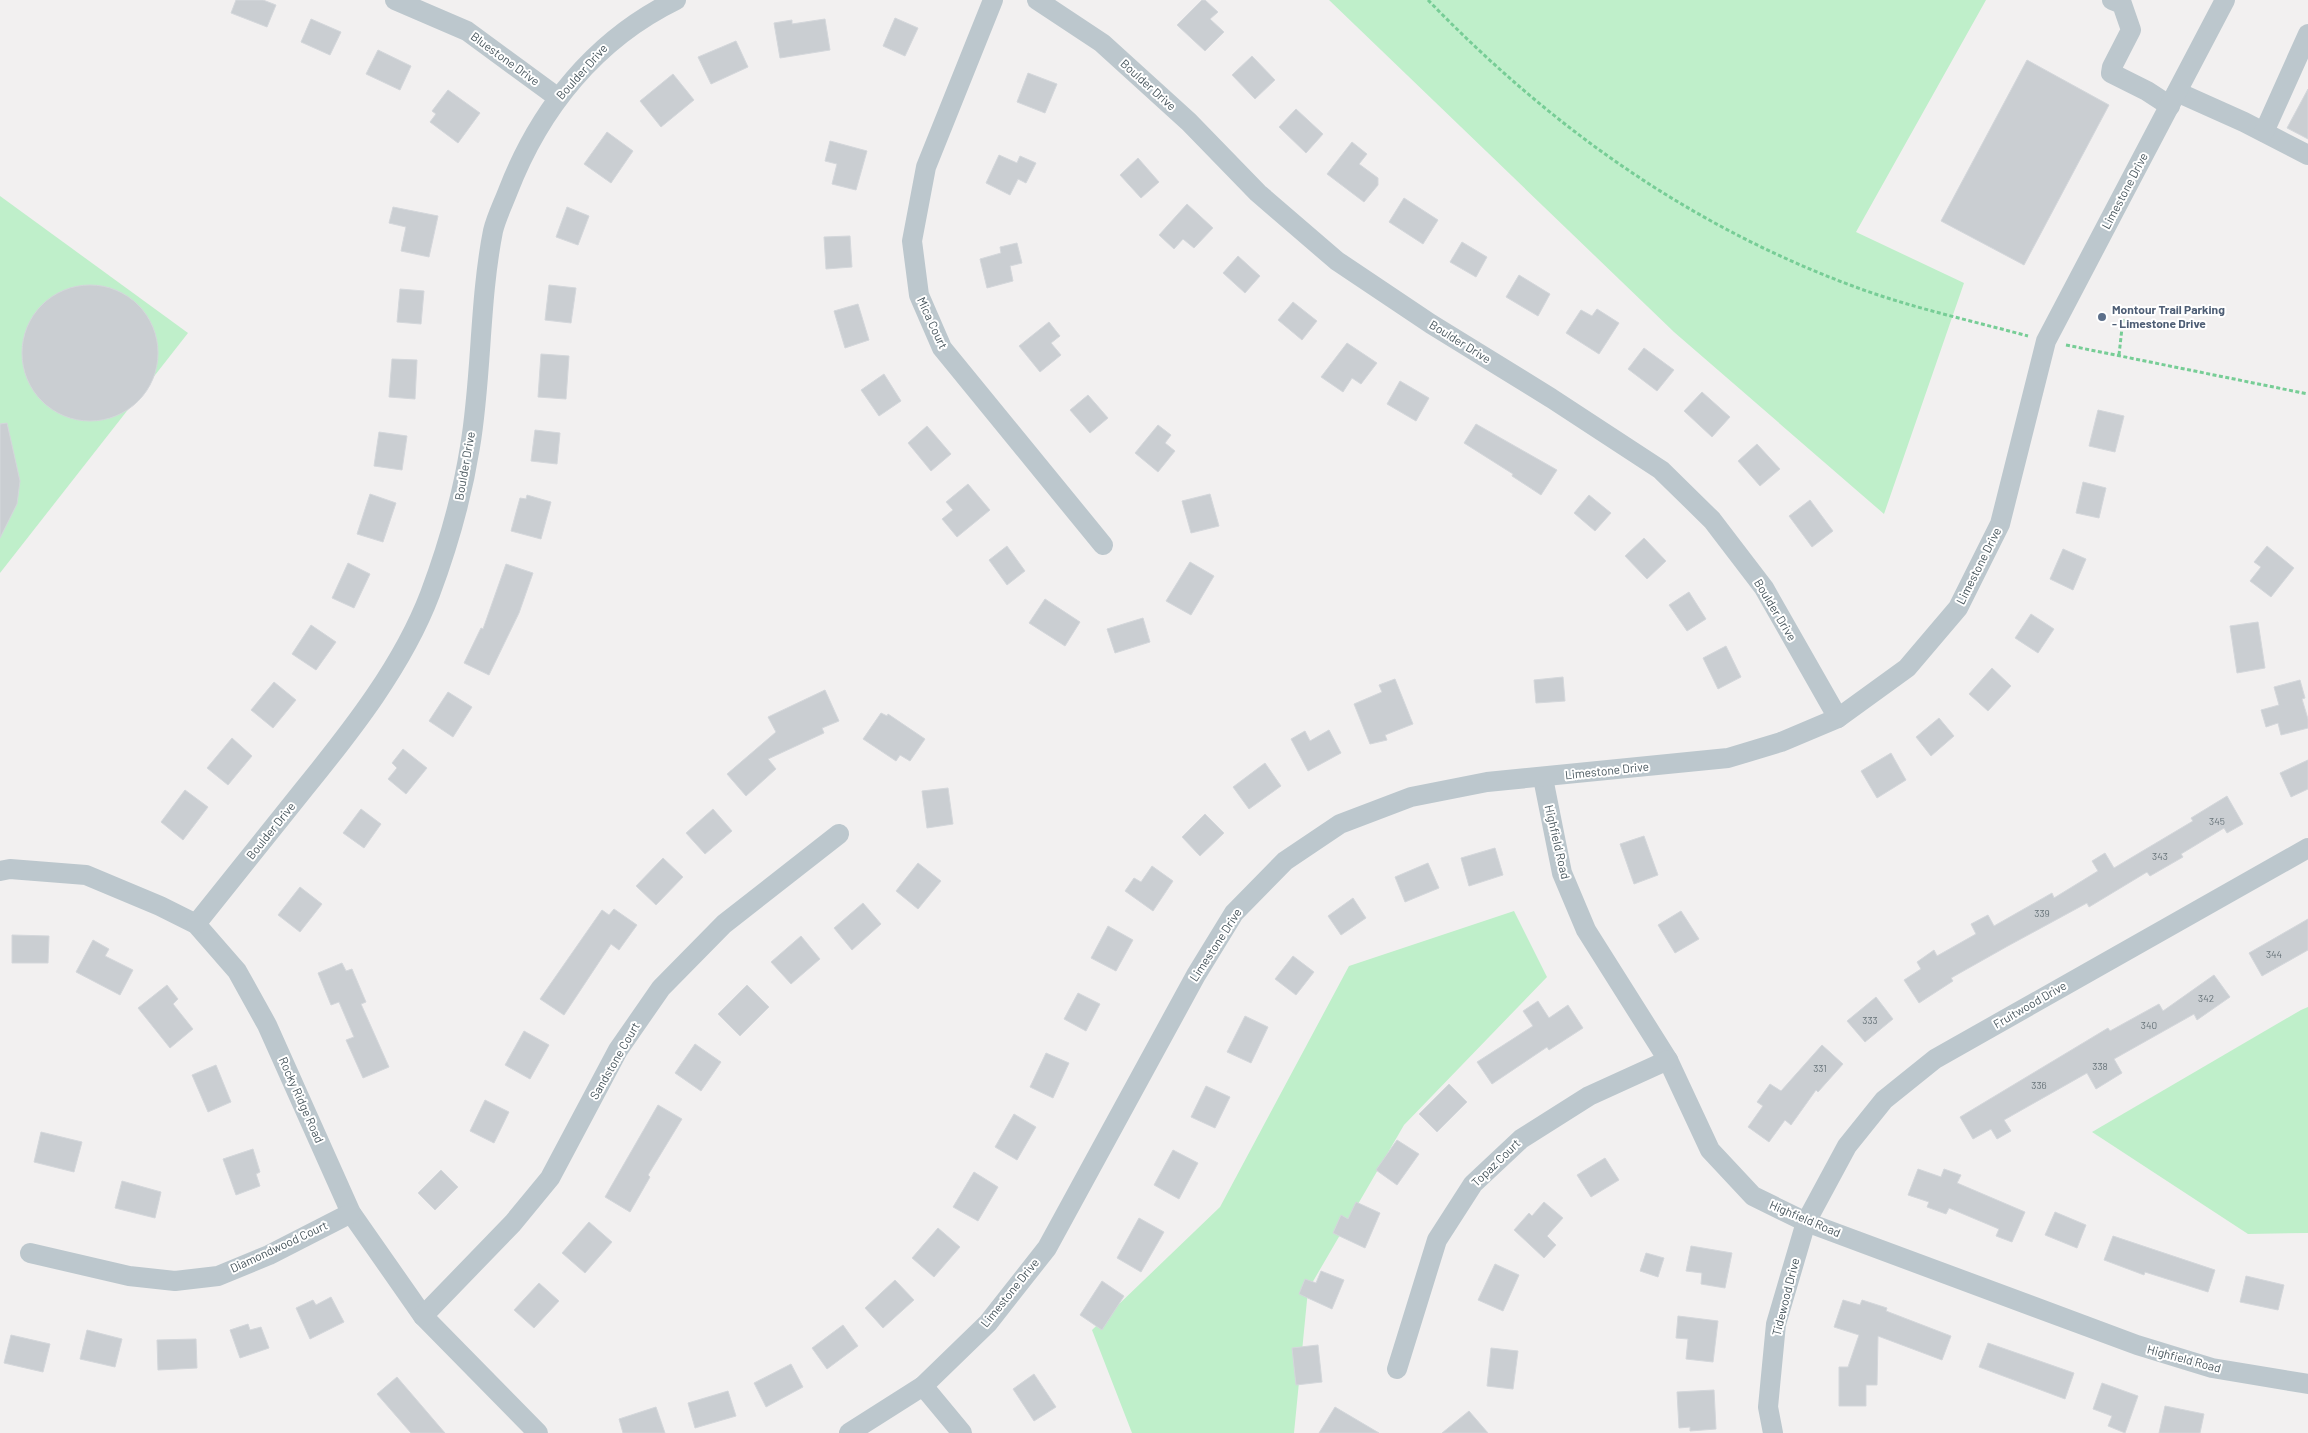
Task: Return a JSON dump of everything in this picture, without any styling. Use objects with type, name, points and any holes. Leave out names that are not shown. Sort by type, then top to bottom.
[{"type":"street","name":"Bluestone Drive","points":[[395,0],[467,31],[557,97]]},
{"type":"street","name":"Boulder Drive","points":[[196,924],[359,721],[399,658],[430,596],[454,524],[471,446],[484,300],[493,229],[518,165],[557,97],[608,43],[662,7],[676,0]]},
{"type":"street","name":"Mica Court","points":[[993,0],[926,167],[912,241],[919,295],[942,348],[1103,545]]},
{"type":"street","name":"Boulder Drive","points":[[1037,0],[1102,43],[1188,122],[1258,193],[1337,261],[1431,324],[1551,398],[1661,470],[1712,520],[1764,588],[1838,718]]},
{"type":"street","points":[[2112,0],[2122,4],[2131,30],[2112,67],[2111,73],[2147,91],[2264,132],[2308,155]]},
{"type":"street","name":"Limestone Drive","points":[[849,1433],[923,1386],[988,1324],[1046,1248],[1196,975],[1234,913],[1285,861],[1340,824],[1411,797],[1487,782],[1543,778],[1728,758],[1781,742],[1838,718],[1906,668],[1958,608],[2000,524],[2046,340],[2225,0]]},
{"type":"street","points":[[2264,132],[2308,34]]},
{"type":"street","name":"Highfield Road","points":[[1543,778],[1562,873],[1586,930],[1668,1060],[1710,1150],[1753,1196],[1806,1222],[2137,1345],[2212,1368],[2308,1384]]},
{"type":"street","name":"Sandstone Court","points":[[423,1316],[513,1223],[550,1178],[618,1050],[660,988],[724,924],[839,834]]},
{"type":"street","name":"Fruitwood Drive","points":[[1806,1222],[1847,1146],[1884,1100],[1935,1059],[2308,848]]},
{"type":"street","name":"Rocky Ridge Road","points":[[0,871],[10,869],[86,874],[196,924],[237,970],[268,1024],[351,1213],[423,1316],[538,1433]]},
{"type":"street","name":"Topaz Court","points":[[1396,1369],[1437,1240],[1473,1184],[1522,1138],[1589,1096],[1668,1060]]},
{"type":"street","name":"Diamondwood Court","points":[[30,1253],[129,1276],[176,1281],[218,1276],[268,1255],[351,1213]]},
{"type":"street","name":"Tidewood Drive","points":[[1773,1433],[1768,1407],[1776,1324],[1806,1222]]},
{"type":"street","points":[[923,1386],[962,1433]]},
{"type":"path","points":[[1428,0],[1470,44],[1576,134],[1644,182],[1706,219],[1778,255],[1851,285],[1919,307],[2046,340],[2308,394]]},
{"type":"path","points":[[2119,355],[2123,320]]},
{"type":"green space","points":[[1329,0],[1986,0],[1856,232],[1964,283],[1884,514],[1674,332]]},
{"type":"green space","points":[[0,196],[188,333],[0,573]]},
{"type":"green space","points":[[1514,911],[1547,977],[1404,1125],[1308,1290],[1294,1433],[1132,1433],[1092,1330],[1220,1207],[1349,966]]},
{"type":"green space","points":[[2308,1007],[2308,1233],[2248,1234],[2092,1132],[2301,1010]]},
{"type":"building","points":[[236,0],[263,0],[276,5],[267,27],[231,13]]},
{"type":"building","points":[[1202,0],[1205,0],[1218,12],[1210,19],[1224,32],[1205,51],[1177,25]]},
{"type":"building","points":[[895,18],[918,28],[905,56],[883,46]]},
{"type":"building","points":[[311,19],[341,32],[330,55],[301,42]]},
{"type":"building","points":[[825,19],[830,50],[780,58],[774,23],[792,20],[792,24]]},
{"type":"building","points":[[736,41],[748,67],[711,84],[698,57]]},
{"type":"building","points":[[378,50],[411,66],[400,90],[366,74]]},
{"type":"building","points":[[1252,56],[1275,80],[1255,99],[1232,75]]},
{"type":"building","points":[[2027,60],[2109,105],[2024,265],[1941,221]]},
{"type":"building","points":[[1028,73],[1057,84],[1045,113],[1017,102]]},
{"type":"building","points":[[673,74],[694,100],[661,127],[640,101]]},
{"type":"building","points":[[2308,89],[2308,139],[2287,128]]},
{"type":"building","points":[[448,90],[480,113],[458,143],[430,122],[436,114],[432,111]]},
{"type":"building","points":[[1296,109],[1323,134],[1306,153],[1279,127]]},
{"type":"building","points":[[607,132],[633,151],[611,183],[584,164]]},
{"type":"building","points":[[830,141],[867,151],[856,190],[832,184],[837,164],[825,161]]},
{"type":"building","points":[[1352,142],[1367,154],[1359,164],[1378,178],[1378,185],[1364,202],[1327,174]]},
{"type":"building","points":[[999,155],[1017,163],[1020,156],[1036,163],[1026,183],[1018,179],[1010,195],[986,183]]},
{"type":"building","points":[[1138,158],[1159,182],[1141,198],[1120,175]]},
{"type":"building","points":[[1404,198],[1438,220],[1423,244],[1389,222]]},
{"type":"building","points":[[1187,204],[1213,228],[1194,248],[1183,239],[1174,249],[1159,235]]},
{"type":"building","points":[[393,207],[438,216],[429,257],[401,251],[406,227],[389,223]]},
{"type":"building","points":[[567,207],[589,216],[578,245],[556,237]]},
{"type":"building","points":[[850,236],[852,267],[826,269],[824,237]]},
{"type":"building","points":[[1462,242],[1487,257],[1476,277],[1450,262]]},
{"type":"building","points":[[1017,243],[1022,263],[1010,266],[1013,281],[987,288],[980,259],[1001,253],[1000,247]]},
{"type":"building","points":[[1238,256],[1260,276],[1245,293],[1223,273]]},
{"type":"building","points":[[1519,275],[1550,294],[1538,316],[1506,297]]},
{"type":"building","points":[[90,285],[116,290],[138,305],[153,327],[158,353],[153,379],[138,401],[116,416],[90,421],[64,416],[42,401],[27,379],[22,353],[27,327],[42,305],[64,290]]},
{"type":"building","points":[[549,285],[576,288],[571,323],[545,320]]},
{"type":"building","points":[[400,289],[424,291],[421,324],[397,322]]},
{"type":"building","points":[[1293,302],[1317,321],[1302,340],[1278,320]]},
{"type":"building","points":[[858,304],[869,340],[845,348],[834,311]]},
{"type":"building","points":[[1597,309],[1619,323],[1599,354],[1566,333],[1581,310],[1592,316]]},
{"type":"building","points":[[1049,322],[1060,336],[1051,343],[1061,355],[1040,372],[1019,346]]},
{"type":"building","points":[[1347,343],[1377,363],[1361,384],[1352,378],[1343,392],[1321,377]]},
{"type":"building","points":[[1644,348],[1674,370],[1657,391],[1628,369]]},
{"type":"building","points":[[541,354],[569,356],[566,399],[538,397]]},
{"type":"building","points":[[392,359],[417,360],[415,399],[389,397]]},
{"type":"building","points":[[884,374],[901,401],[879,416],[861,390]]},
{"type":"building","points":[[1400,381],[1429,398],[1416,421],[1387,404]]},
{"type":"building","points":[[1702,392],[1730,417],[1712,437],[1684,411]]},
{"type":"building","points":[[1088,395],[1108,418],[1090,433],[1070,410]]},
{"type":"building","points":[[2098,410],[2124,416],[2115,452],[2089,446]]},
{"type":"building","points":[[7,423],[20,481],[17,504],[0,538],[0,424]]},
{"type":"building","points":[[1476,424],[1557,470],[1541,495],[1512,476],[1513,474],[1464,443]]},
{"type":"building","points":[[1158,425],[1171,435],[1165,443],[1175,451],[1158,472],[1135,453]]},
{"type":"building","points":[[927,426],[951,454],[931,471],[908,443]]},
{"type":"building","points":[[535,430],[560,433],[557,464],[531,461]]},
{"type":"building","points":[[379,432],[407,436],[402,470],[374,466]]},
{"type":"building","points":[[1757,444],[1780,469],[1760,486],[1738,461]]},
{"type":"building","points":[[2083,482],[2106,488],[2099,518],[2076,513]]},
{"type":"building","points":[[968,484],[990,510],[957,537],[942,519],[953,510],[946,502]]},
{"type":"building","points":[[370,494],[396,503],[383,542],[357,534]]},
{"type":"building","points":[[1210,494],[1219,526],[1191,533],[1182,501]]},
{"type":"building","points":[[527,495],[551,502],[541,539],[511,531],[520,498],[526,499]]},
{"type":"building","points":[[1589,495],[1611,513],[1595,531],[1574,513]]},
{"type":"building","points":[[1810,500],[1833,531],[1812,547],[1789,516]]},
{"type":"building","points":[[1644,538],[1666,561],[1647,579],[1625,556]]},
{"type":"building","points":[[1007,546],[1025,571],[1007,585],[989,560]]},
{"type":"building","points":[[2267,546],[2294,568],[2271,597],[2250,581],[2261,567],[2254,562]]},
{"type":"building","points":[[2063,549],[2086,559],[2073,590],[2050,579]]},
{"type":"building","points":[[1190,562],[1214,576],[1191,615],[1166,601]]},
{"type":"building","points":[[348,563],[370,574],[354,608],[332,598]]},
{"type":"building","points":[[506,564],[533,573],[519,613],[489,675],[464,663],[481,628],[483,629]]},
{"type":"building","points":[[1689,592],[1706,619],[1687,631],[1669,605]]},
{"type":"building","points":[[1045,599],[1080,622],[1065,646],[1029,623]]},
{"type":"building","points":[[2031,614],[2054,629],[2038,653],[2015,638]]},
{"type":"building","points":[[1143,618],[1150,642],[1115,653],[1107,629]]},
{"type":"building","points":[[2258,622],[2265,668],[2237,673],[2230,626]]},
{"type":"building","points":[[311,625],[336,642],[316,670],[292,654]]},
{"type":"building","points":[[1726,646],[1741,677],[1718,689],[1703,658]]},
{"type":"building","points":[[1992,668],[2011,686],[1988,711],[1969,694]]},
{"type":"building","points":[[1563,677],[1565,701],[1536,703],[1534,680]]},
{"type":"building","points":[[1395,679],[1413,724],[1385,735],[1387,740],[1370,744],[1354,704],[1382,692],[1379,685]]},
{"type":"building","points":[[2300,680],[2305,698],[2302,699],[2308,719],[2308,728],[2281,735],[2278,723],[2266,727],[2261,710],[2279,705],[2274,687]]},
{"type":"building","points":[[274,682],[296,700],[273,728],[251,710]]},
{"type":"building","points":[[825,690],[839,721],[822,728],[824,733],[768,759],[776,769],[746,796],[727,774],[776,732],[768,717]]},
{"type":"building","points":[[448,692],[472,707],[453,737],[429,721]]},
{"type":"building","points":[[881,713],[887,716],[888,714],[925,739],[910,761],[900,755],[896,761],[863,739]]},
{"type":"building","points":[[1939,718],[1954,736],[1931,756],[1916,737]]},
{"type":"building","points":[[1329,730],[1341,753],[1308,771],[1291,739],[1305,731],[1310,741]]},
{"type":"building","points":[[232,738],[252,756],[228,785],[207,768]]},
{"type":"building","points":[[403,749],[427,768],[406,794],[388,779],[397,768],[392,763]]},
{"type":"building","points":[[1891,753],[1906,780],[1877,798],[1861,771]]},
{"type":"building","points":[[2308,760],[2308,789],[2291,797],[2280,773]]},
{"type":"building","points":[[1265,763],[1281,786],[1249,809],[1233,787]]},
{"type":"building","points":[[948,788],[953,824],[927,828],[922,791]]},
{"type":"building","points":[[185,790],[208,807],[183,840],[161,822]]},
{"type":"building","points":[[2227,796],[2243,824],[2227,833],[2224,828],[2181,854],[2183,857],[2150,876],[2147,872],[2089,907],[2087,903],[2006,947],[1951,978],[1953,981],[1919,1003],[1904,980],[1921,969],[1917,962],[1934,950],[1937,956],[1976,934],[1971,924],[1988,915],[1994,926],[2052,893],[2054,898],[2098,871],[2092,861],[2105,853],[2114,868],[2193,821],[2191,818]]},
{"type":"building","points":[[361,809],[381,824],[364,848],[343,833]]},
{"type":"building","points":[[713,809],[732,831],[705,854],[686,833]]},
{"type":"building","points":[[1205,814],[1224,833],[1200,856],[1182,837]]},
{"type":"building","points":[[1644,836],[1658,875],[1634,884],[1620,844]]},
{"type":"building","points":[[1495,848],[1503,875],[1469,886],[1461,858]]},
{"type":"building","points":[[663,858],[683,877],[656,905],[636,886]]},
{"type":"building","points":[[918,863],[941,881],[918,909],[896,891]]},
{"type":"building","points":[[1428,863],[1439,888],[1405,902],[1395,877]]},
{"type":"building","points":[[1152,866],[1173,881],[1153,911],[1125,891],[1134,878],[1141,882]]},
{"type":"building","points":[[300,887],[322,904],[300,932],[278,915]]},
{"type":"building","points":[[1353,898],[1366,918],[1341,935],[1328,916]]},
{"type":"building","points":[[863,903],[881,924],[852,950],[834,928]]},
{"type":"building","points":[[614,909],[637,925],[619,950],[611,944],[564,1015],[540,999],[602,910],[609,915]]},
{"type":"building","points":[[1681,911],[1699,939],[1675,953],[1658,925]]},
{"type":"building","points":[[2308,919],[2308,950],[2262,976],[2249,953]]},
{"type":"building","points":[[1108,926],[1133,940],[1116,971],[1091,958]]},
{"type":"building","points":[[12,935],[49,936],[48,963],[12,963]]},
{"type":"building","points":[[801,936],[820,959],[791,984],[771,962]]},
{"type":"building","points":[[93,940],[109,949],[105,956],[133,970],[120,995],[76,972]]},
{"type":"building","points":[[1293,956],[1314,972],[1296,995],[1275,979]]},
{"type":"building","points":[[342,963],[346,971],[352,969],[366,1002],[361,1004],[389,1067],[363,1078],[346,1040],[354,1037],[339,1002],[331,1005],[318,973]]},
{"type":"building","points":[[2214,975],[2230,997],[2197,1020],[2194,1014],[2114,1059],[2122,1073],[2096,1089],[2087,1073],[2004,1120],[2011,1131],[1997,1139],[1991,1129],[1973,1139],[1960,1117],[2108,1028],[2110,1031],[2159,1004],[2163,1011]]},
{"type":"building","points":[[167,985],[178,999],[173,1004],[193,1029],[170,1048],[138,1008]]},
{"type":"building","points":[[747,985],[769,1007],[740,1036],[718,1014]]},
{"type":"building","points":[[1078,993],[1100,1004],[1086,1031],[1064,1019]]},
{"type":"building","points":[[1876,997],[1893,1019],[1865,1042],[1847,1021]]},
{"type":"building","points":[[1538,1001],[1549,1018],[1568,1005],[1583,1028],[1549,1050],[1547,1047],[1492,1084],[1477,1062],[1533,1026],[1523,1011]]},
{"type":"building","points":[[1245,1016],[1268,1027],[1251,1063],[1227,1052]]},
{"type":"building","points":[[524,1031],[549,1045],[530,1079],[505,1065]]},
{"type":"building","points":[[695,1044],[721,1062],[701,1091],[675,1073]]},
{"type":"building","points":[[1822,1045],[1843,1064],[1818,1092],[1816,1090],[1791,1125],[1785,1120],[1769,1142],[1748,1127],[1763,1106],[1757,1102],[1770,1084],[1781,1091]]},
{"type":"building","points":[[1046,1053],[1069,1063],[1053,1098],[1030,1087]]},
{"type":"building","points":[[216,1065],[231,1102],[208,1112],[192,1075]]},
{"type":"building","points":[[1449,1084],[1467,1102],[1437,1132],[1419,1114]]},
{"type":"building","points":[[1206,1086],[1230,1097],[1215,1128],[1191,1117]]},
{"type":"building","points":[[485,1100],[509,1112],[494,1143],[470,1131]]},
{"type":"building","points":[[658,1105],[682,1119],[648,1175],[650,1177],[630,1212],[605,1197]]},
{"type":"building","points":[[1014,1114],[1036,1127],[1017,1160],[995,1147]]},
{"type":"building","points":[[41,1132],[82,1142],[74,1172],[34,1162]]},
{"type":"building","points":[[1397,1140],[1419,1154],[1397,1185],[1376,1170]]},
{"type":"building","points":[[253,1149],[260,1172],[256,1174],[260,1186],[236,1195],[223,1159]]},
{"type":"building","points":[[1173,1150],[1198,1163],[1179,1199],[1154,1185]]},
{"type":"building","points":[[1605,1158],[1619,1180],[1591,1197],[1577,1175]]},
{"type":"building","points":[[1918,1169],[1941,1177],[1944,1169],[1961,1175],[1957,1183],[2025,1212],[2012,1242],[1996,1236],[1999,1229],[1949,1208],[1946,1214],[1927,1207],[1929,1202],[1908,1195]]},
{"type":"building","points":[[441,1170],[458,1187],[435,1210],[418,1193]]},
{"type":"building","points":[[974,1172],[998,1187],[978,1221],[953,1207]]},
{"type":"building","points":[[122,1181],[161,1192],[155,1218],[115,1208]]},
{"type":"building","points":[[1356,1202],[1380,1213],[1365,1248],[1333,1233],[1341,1215],[1348,1219]]},
{"type":"building","points":[[1544,1202],[1563,1218],[1547,1236],[1556,1245],[1544,1258],[1514,1230],[1529,1213],[1532,1216]]},
{"type":"building","points":[[2055,1212],[2086,1225],[2077,1248],[2045,1235]]},
{"type":"building","points":[[1139,1218],[1164,1232],[1141,1272],[1117,1258]]},
{"type":"building","points":[[589,1222],[612,1242],[585,1273],[562,1253]]},
{"type":"building","points":[[938,1228],[960,1247],[934,1277],[912,1258]]},
{"type":"building","points":[[2113,1236],[2215,1270],[2208,1292],[2145,1272],[2144,1275],[2104,1260]]},
{"type":"building","points":[[1691,1246],[1732,1253],[1725,1288],[1701,1284],[1702,1273],[1686,1271]]},
{"type":"building","points":[[1646,1253],[1664,1258],[1658,1277],[1640,1271]]},
{"type":"building","points":[[1495,1264],[1519,1275],[1503,1311],[1478,1300]]},
{"type":"building","points":[[1321,1271],[1344,1280],[1332,1309],[1299,1294],[1305,1279],[1316,1283]]},
{"type":"building","points":[[2246,1276],[2284,1285],[2278,1310],[2240,1302]]},
{"type":"building","points":[[895,1280],[914,1300],[883,1328],[865,1308]]},
{"type":"building","points":[[1102,1281],[1124,1296],[1102,1330],[1080,1315]]},
{"type":"building","points":[[539,1283],[559,1301],[534,1328],[514,1310]]},
{"type":"building","points":[[331,1297],[344,1322],[310,1339],[296,1308],[313,1300],[316,1305]]},
{"type":"building","points":[[1843,1300],[1860,1305],[1862,1300],[1887,1308],[1886,1311],[1951,1336],[1942,1360],[1878,1336],[1877,1385],[1866,1385],[1866,1406],[1839,1406],[1839,1367],[1848,1367],[1859,1335],[1834,1327]]},
{"type":"building","points":[[1678,1316],[1718,1321],[1713,1362],[1686,1359],[1688,1339],[1676,1338]]},
{"type":"building","points":[[248,1324],[250,1330],[261,1327],[269,1348],[240,1358],[230,1330]]},
{"type":"building","points":[[843,1325],[858,1346],[827,1369],[812,1348]]},
{"type":"building","points":[[87,1330],[122,1339],[115,1367],[80,1359]]},
{"type":"building","points":[[11,1335],[50,1344],[43,1372],[4,1363]]},
{"type":"building","points":[[196,1339],[197,1368],[158,1370],[157,1340]]},
{"type":"building","points":[[1988,1343],[2074,1373],[2065,1399],[1979,1367]]},
{"type":"building","points":[[1318,1345],[1322,1382],[1296,1385],[1292,1348]]},
{"type":"building","points":[[1491,1348],[1518,1351],[1513,1389],[1487,1386]]},
{"type":"building","points":[[791,1364],[803,1387],[766,1407],[754,1383]]},
{"type":"building","points":[[1034,1374],[1056,1407],[1034,1421],[1013,1389]]},
{"type":"building","points":[[397,1377],[445,1433],[411,1433],[377,1394]]},
{"type":"building","points":[[2102,1383],[2138,1396],[2125,1433],[2108,1426],[2112,1416],[2093,1409]]},
{"type":"building","points":[[1714,1390],[1716,1429],[1690,1431],[1690,1427],[1679,1428],[1677,1392]]},
{"type":"building","points":[[728,1391],[736,1416],[695,1428],[688,1403]]},
{"type":"building","points":[[2165,1406],[2204,1414],[2200,1433],[2159,1433]]},
{"type":"building","points":[[656,1407],[665,1433],[623,1433],[619,1419]]},
{"type":"building","points":[[1335,1407],[1379,1433],[1319,1433]]},
{"type":"building","points":[[1469,1411],[1488,1433],[1442,1433]]},
{"type":"place","name":"Montour Trail Parking - Limestone Drive","points":[[2102,317]]}]
